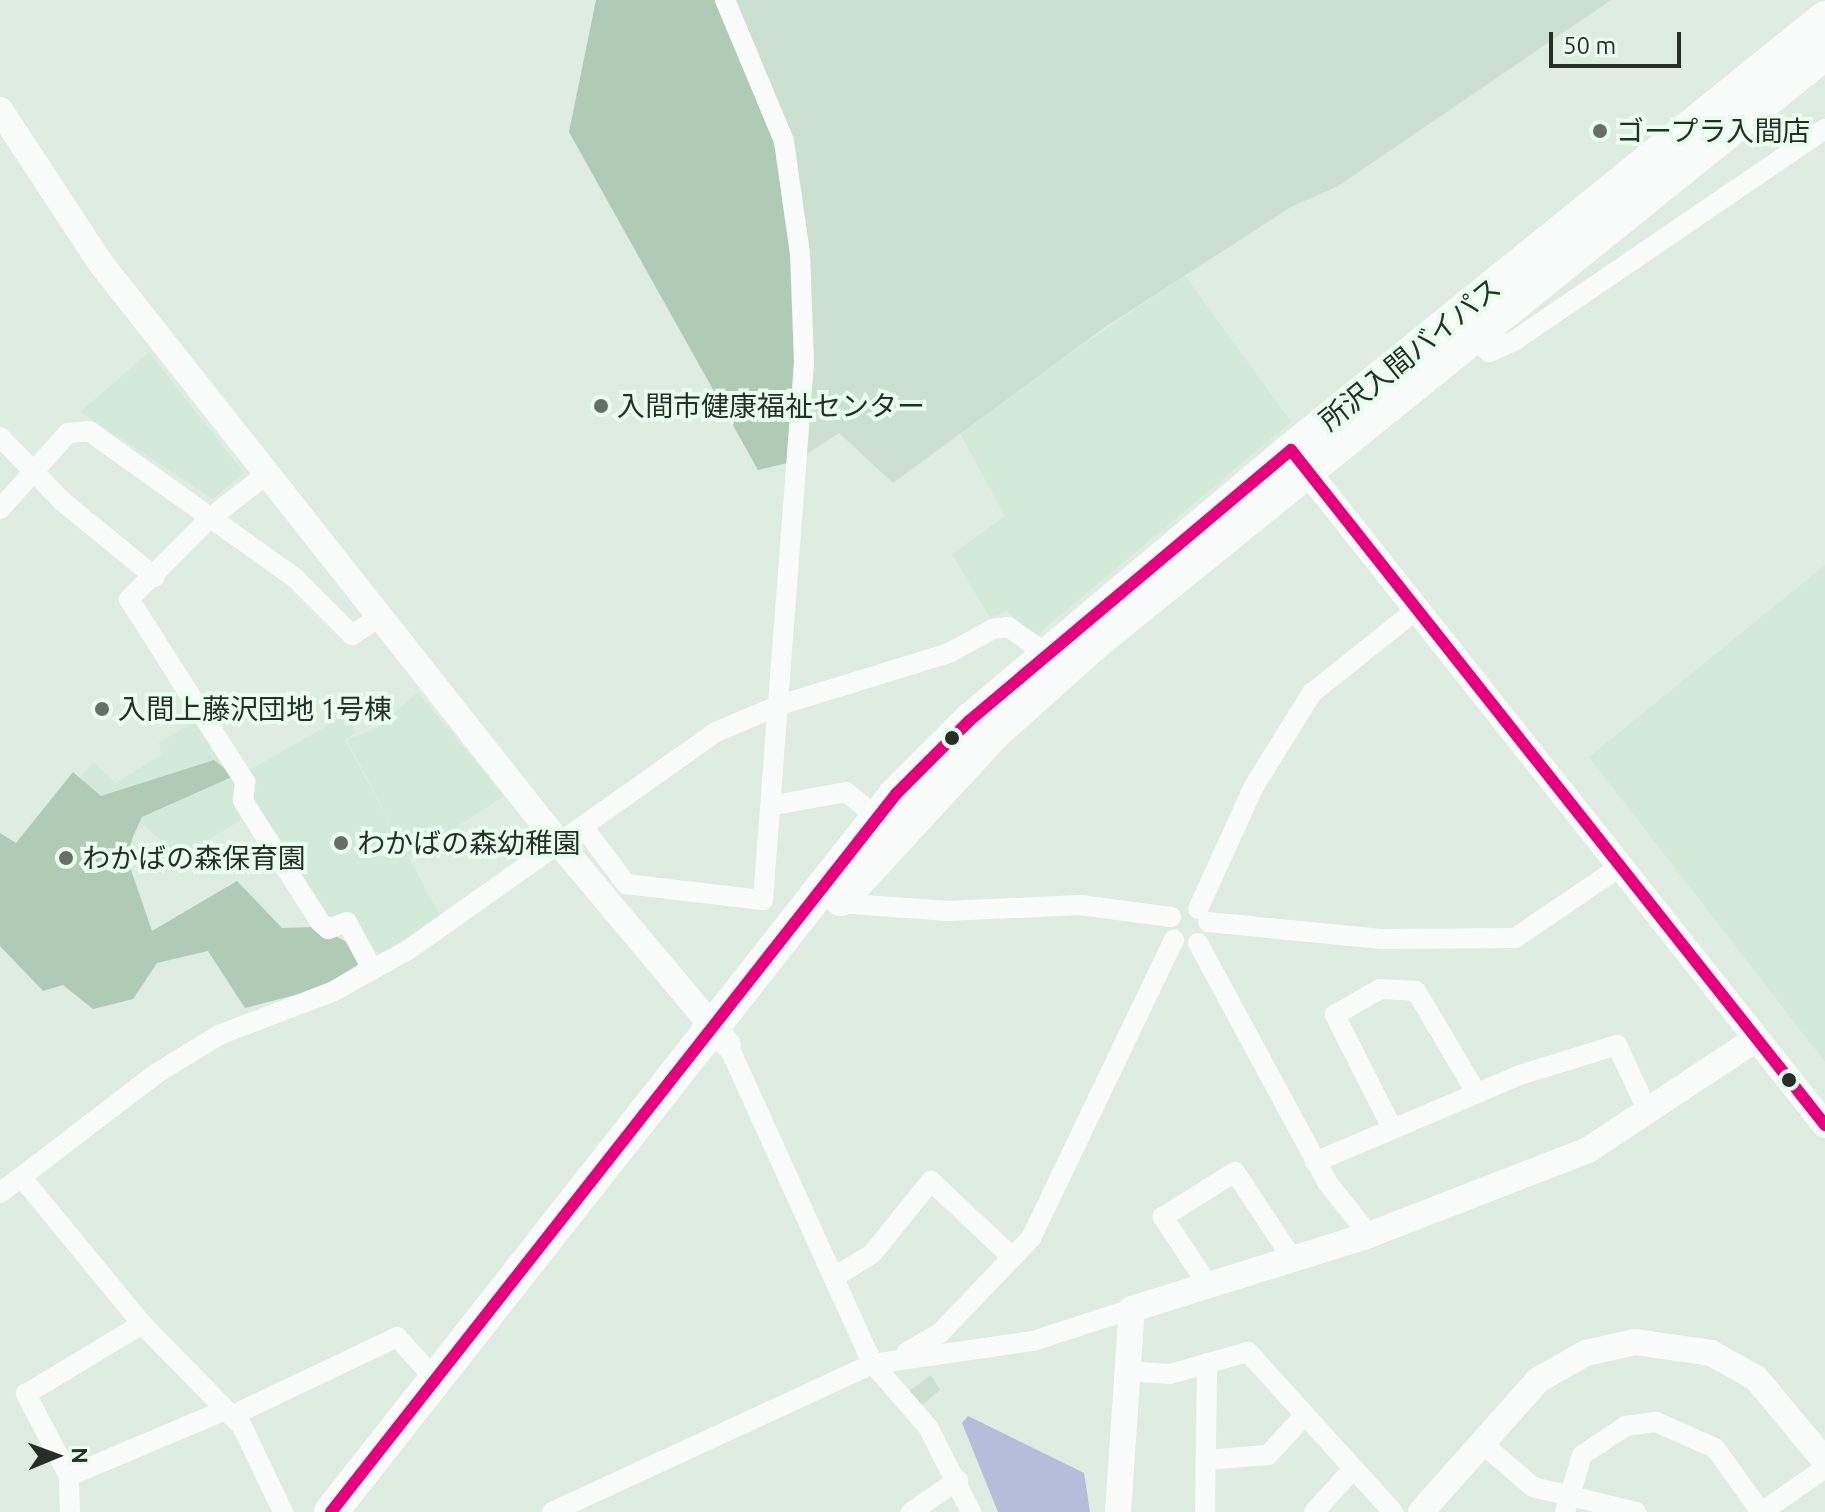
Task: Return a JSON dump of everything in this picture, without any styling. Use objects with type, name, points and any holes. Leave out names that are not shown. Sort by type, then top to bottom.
[{"type":"highway","name":"所沢入間バイパス","points":[[331,1512],[436,1380],[721,1037],[837,903],[994,733],[1300,461],[1474,339],[1819,46]]},
{"type":"highway","name":"所沢入間バイパス","points":[[360,1512],[721,1037],[877,817],[1047,654],[1300,461],[1819,46]]},
{"type":"street","points":[[585,829],[626,884],[763,900],[774,805],[804,362],[800,254],[784,141],[725,0]]},
{"type":"street","points":[[0,110],[102,265],[562,847],[721,1037],[873,1364],[928,1427],[958,1480],[971,1512]]},
{"type":"street","points":[[1474,339],[1489,352],[1514,341],[1825,129]]},
{"type":"street","points":[[0,509],[68,433],[89,431],[295,578],[352,635],[380,617]]},
{"type":"street","points":[[0,437],[33,473],[155,577]]},
{"type":"street","points":[[1300,461],[1825,1125]]},
{"type":"street","points":[[267,474],[210,518],[155,577],[129,599],[245,782],[243,801],[320,922],[328,929],[347,922],[372,969]]},
{"type":"street","points":[[1369,1235],[1315,1162],[1198,943],[1203,915],[1254,786],[1312,693],[1416,610]]},
{"type":"street","points":[[0,1193],[23,1179],[186,1055],[372,969],[562,847],[664,763],[780,705],[949,653],[993,629],[1008,627],[1047,654]]},
{"type":"street","points":[[774,805],[846,792],[877,817]]},
{"type":"street","points":[[1171,917],[1180,908],[1203,915],[1381,939],[1515,938],[1620,867]]},
{"type":"street","points":[[837,903],[948,911],[1080,905],[1171,917]]},
{"type":"street","points":[[901,1356],[940,1333],[1013,1258],[1068,1171],[1111,1058],[1174,939],[1171,917]]},
{"type":"street","points":[[1174,939],[1198,943]]},
{"type":"street","points":[[1392,1128],[1335,1015],[1380,989],[1416,991],[1476,1092]]},
{"type":"street","points":[[552,1512],[873,1364],[901,1356],[1033,1341],[1369,1235],[1588,1150],[1756,1039]]},
{"type":"street","points":[[1315,1162],[1476,1092],[1617,1045],[1648,1112]]},
{"type":"street","points":[[1208,1285],[1163,1217],[1235,1172],[1292,1258]]},
{"type":"street","points":[[23,1179],[142,1324],[227,1414],[283,1512]]},
{"type":"street","points":[[834,1277],[872,1254],[931,1181],[1013,1258]]},
{"type":"street","points":[[1118,1512],[1132,1309]]},
{"type":"street","points":[[70,1512],[69,1476],[26,1394],[142,1324]]},
{"type":"street","points":[[69,1476],[227,1414],[397,1337],[436,1380]]},
{"type":"street","points":[[1421,1512],[1550,1372],[1635,1342],[1685,1347],[1733,1365],[1785,1405],[1823,1456],[1761,1512],[1715,1448],[1656,1422],[1626,1426],[1593,1446],[1566,1504]]},
{"type":"street","points":[[1126,1371],[1170,1374],[1248,1352],[1393,1512]]},
{"type":"street","points":[[1205,1512],[1207,1363]]},
{"type":"street","points":[[1206,1460],[1268,1455],[1304,1416]]},
{"type":"street","points":[[1485,1446],[1533,1487],[1566,1504],[1636,1512]]},
{"type":"street","points":[[1314,1512],[1353,1469]]},
{"type":"street","points":[[911,1512],[958,1480]]},
{"type":"shaded area","points":[[596,0],[725,0],[784,141],[800,254],[796,461],[758,470],[569,132]]},
{"type":"shaded area","points":[[725,0],[1611,0],[1338,186],[1291,207],[1105,327],[893,483],[839,433],[796,461]]},
{"type":"shaded area","points":[[1185,275],[1291,422],[1034,637],[1007,611],[990,618],[952,554],[1005,516],[958,430]]},
{"type":"shaded area","points":[[149,352],[244,473],[213,499],[80,412]]},
{"type":"shaded area","points":[[1825,565],[1825,1062],[1589,757]]},
{"type":"shaded area","name":"わかばの森幼稚園","points":[[418,692],[504,796],[409,858],[441,917],[382,955],[323,917],[249,798],[257,790],[246,772],[346,715],[356,733],[345,740],[398,838],[347,740],[378,727]]},
{"type":"shaded area","points":[[201,718],[239,790],[232,797],[241,820],[190,851],[170,848],[142,824],[116,864],[0,870],[93,762],[116,783],[161,755],[159,742]]},
{"type":"shaded area","points":[[214,760],[234,776],[142,817],[133,836],[127,858],[152,931],[237,881],[282,928],[319,927],[372,956],[318,989],[245,1008],[208,951],[157,963],[133,999],[93,1009],[63,985],[43,991],[0,946],[0,833],[16,843],[73,772],[101,796]]},
{"type":"shaded area","points":[[931,1375],[940,1390],[921,1406],[908,1392]]},
{"type":"water","points":[[968,1416],[1084,1473],[1090,1512],[998,1512],[962,1423]]},
{"type":"transit line","points":[[331,1512],[896,794],[969,721],[1291,450],[1825,1125]]},
{"type":"place","name":"ゴープラ入間店","points":[[1600,131]]},
{"type":"place","name":"入間市健康福祉センター","points":[[601,406]]},
{"type":"place","name":"入間上藤沢団地 1号棟","points":[[102,709]]},
{"type":"place","name":"わかばの森幼稚園","points":[[341,843]]},
{"type":"place","name":"わかばの森保育園","points":[[66,858]]}]
